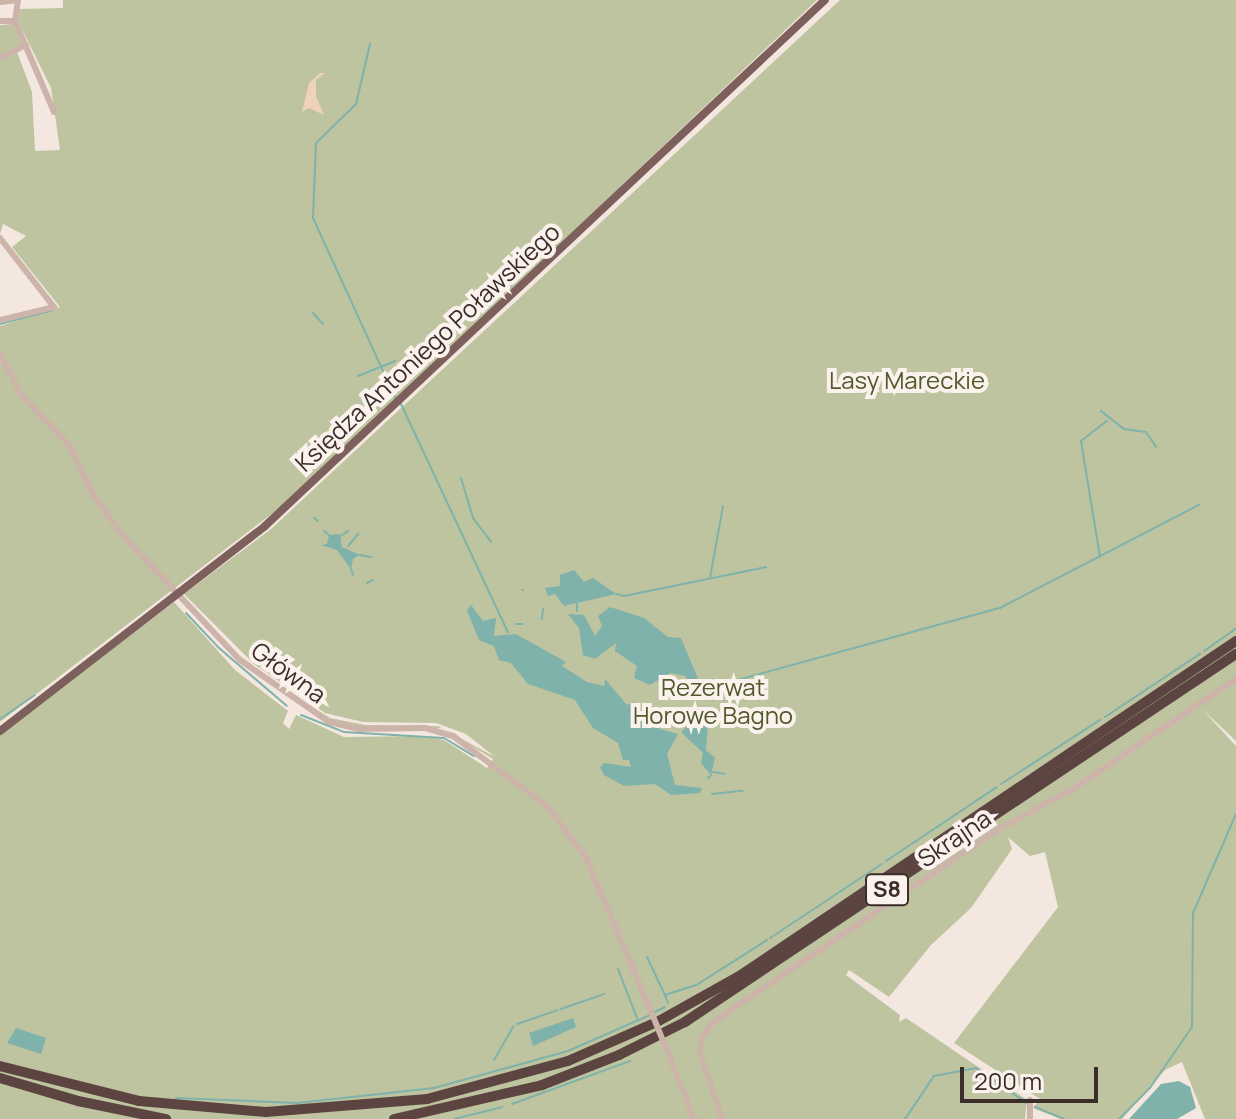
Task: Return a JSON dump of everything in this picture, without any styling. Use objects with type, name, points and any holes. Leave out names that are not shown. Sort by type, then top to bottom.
[{"type":"highway","name":"S8","points":[[0,1066],[139,1101],[266,1112],[360,1109],[427,1099],[568,1061],[657,1022],[741,975],[1236,641]]},
{"type":"highway","name":"S8","points":[[394,1119],[519,1092],[619,1055],[714,1005],[1236,654]]},
{"type":"highway","points":[[0,1078],[91,1105],[166,1119]]},
{"type":"main road","name":"Księdza Antoniego Poławskiego","points":[[0,728],[177,594],[296,498],[825,0]]},
{"type":"street","points":[[0,2],[18,0],[15,21],[54,112]]},
{"type":"street","points":[[0,21],[15,21]]},
{"type":"street","points":[[0,58],[26,45]]},
{"type":"street","points":[[0,238],[54,307],[0,320]]},
{"type":"street","name":"Główna","points":[[0,354],[22,396],[70,446],[99,503],[177,594],[240,660],[316,715],[359,729],[446,733],[536,795],[586,858],[694,1119]]},
{"type":"street","name":"Skrajna","points":[[722,1119],[701,1063],[701,1039],[713,1022],[999,829],[1073,789],[1236,679]]},
{"type":"street","points":[[1030,1100],[1030,1119]]},
{"type":"green space","points":[[63,0],[817,0],[291,499],[0,722],[0,326],[60,307],[12,247],[26,236],[3,224],[0,234],[0,61],[17,52],[32,92],[35,151],[60,150],[51,88],[18,21],[19,9],[63,8]]},
{"type":"green space","points":[[840,0],[1236,0],[1236,741],[1203,710],[1236,746],[1236,1119],[1205,1119],[1182,1062],[1165,1070],[1122,1119],[1060,1119],[1033,1108],[1040,1099],[954,1043],[1058,907],[1045,852],[1030,856],[1008,837],[1012,849],[971,908],[931,945],[889,997],[849,970],[846,975],[900,1015],[899,1022],[906,1018],[1027,1100],[1025,1119],[0,1119],[0,734],[174,602],[235,670],[288,711],[283,723],[289,729],[296,715],[344,737],[426,736],[444,740],[487,768],[493,759],[445,730],[495,757],[466,734],[436,723],[363,722],[325,713],[254,664],[184,594],[271,529]]},
{"type":"green space","points":[[13,24],[22,44],[0,55],[0,25]]},
{"type":"green space","points":[[235,651],[278,686],[330,718],[365,725],[442,728],[358,726],[328,719],[282,691]]},
{"type":"sand","points":[[320,73],[325,73],[316,80],[316,96],[324,115],[309,108],[302,112],[309,83]]},
{"type":"water","points":[[340,534],[342,547],[360,555],[353,559],[351,569],[337,550],[321,545],[327,544],[329,535]]},
{"type":"water","points":[[574,570],[584,582],[593,578],[616,594],[564,606],[555,594],[548,596],[545,588],[560,586],[560,575]]},
{"type":"water","points":[[471,605],[483,621],[496,618],[494,636],[516,634],[566,662],[562,666],[587,682],[604,686],[605,679],[627,705],[633,702],[660,729],[678,734],[667,754],[675,785],[702,788],[700,793],[671,795],[655,784],[624,786],[604,775],[600,767],[604,763],[631,767],[629,760],[623,760],[618,743],[593,728],[575,700],[528,684],[511,663],[499,660],[494,646],[479,640],[467,610]]},
{"type":"water","points":[[610,607],[644,618],[668,637],[681,638],[699,681],[691,684],[685,676],[670,673],[650,685],[634,678],[637,666],[615,651],[616,643],[595,659],[583,655],[579,628],[568,614],[584,615],[595,636],[602,626],[598,616]]},
{"type":"water","points":[[691,723],[708,725],[706,750],[715,758],[711,775],[701,763],[703,753],[681,732]]},
{"type":"water","points":[[573,1018],[576,1027],[533,1046],[529,1033]]},
{"type":"water","points":[[16,1028],[46,1038],[41,1054],[7,1043]]},
{"type":"water","points":[[1179,1081],[1190,1087],[1196,1108],[1177,1119],[1129,1119],[1161,1084]]},
{"type":"waterway","points":[[370,44],[356,104],[316,143],[313,218],[395,397]]},
{"type":"waterway","points":[[0,324],[53,310]]},
{"type":"waterway","points":[[313,313],[323,324]]},
{"type":"waterway","points":[[358,376],[395,361]]},
{"type":"waterway","points":[[401,404],[508,632]]},
{"type":"waterway","points":[[1101,411],[1124,429],[1146,432],[1156,447]]},
{"type":"waterway","points":[[1100,557],[1081,441],[1107,421]]},
{"type":"waterway","points":[[461,478],[473,518],[491,542]]},
{"type":"waterway","points":[[700,680],[716,686],[1000,608],[1199,505]]},
{"type":"waterway","points":[[710,578],[723,506]]},
{"type":"waterway","points":[[314,518],[318,521]]},
{"type":"waterway","points":[[324,531],[329,535]]},
{"type":"waterway","points":[[341,536],[348,531]]},
{"type":"waterway","points":[[348,546],[358,534]]},
{"type":"waterway","points":[[360,555],[371,557]]},
{"type":"waterway","points":[[616,594],[624,596],[766,567]]},
{"type":"waterway","points":[[351,569],[353,575]]},
{"type":"waterway","points":[[367,583],[373,580]]},
{"type":"waterway","points":[[577,604],[577,611]]},
{"type":"waterway","points":[[542,619],[543,609]]},
{"type":"waterway","points":[[186,613],[219,648],[287,706]]},
{"type":"waterway","points":[[516,624],[522,624]]},
{"type":"waterway","points":[[1204,651],[1236,629]]},
{"type":"waterway","points":[[1105,717],[1200,654]]},
{"type":"waterway","points":[[0,719],[35,695]]},
{"type":"waterway","points":[[301,715],[344,732],[444,738],[474,756]]},
{"type":"waterway","points":[[1001,784],[1100,720]]},
{"type":"waterway","points":[[713,772],[725,774]]},
{"type":"waterway","points":[[708,778],[711,775]]},
{"type":"waterway","points":[[886,861],[997,787]]},
{"type":"waterway","points":[[712,794],[743,791]]},
{"type":"waterway","points":[[1119,1119],[1150,1088],[1192,1027],[1193,913],[1236,814]]},
{"type":"waterway","points":[[770,938],[882,864]]},
{"type":"waterway","points":[[668,1003],[665,995],[698,984],[767,940]]},
{"type":"waterway","points":[[647,957],[665,995]]},
{"type":"waterway","points":[[618,969],[637,1018]]},
{"type":"waterway","points":[[561,1009],[604,994]]},
{"type":"waterway","points":[[655,1012],[665,1007]]},
{"type":"waterway","points":[[517,1024],[558,1010]]},
{"type":"waterway","points":[[176,1098],[297,1103],[434,1088],[568,1051],[650,1015]]},
{"type":"waterway","points":[[494,1060],[514,1026]]},
{"type":"waterway","points":[[512,1104],[630,1061]]},
{"type":"waterway","points":[[905,1119],[934,1076],[976,1068],[1028,1104]]},
{"type":"waterway","points":[[454,1119],[503,1107]]},
{"type":"waterway","points":[[1035,1107],[1064,1119]]},
{"type":"park label","name":"Lasy Mareckie","points":[[907,380]]},
{"type":"park label","name":"Rezerwat Horowe Bagno","points":[[713,701]]}]
